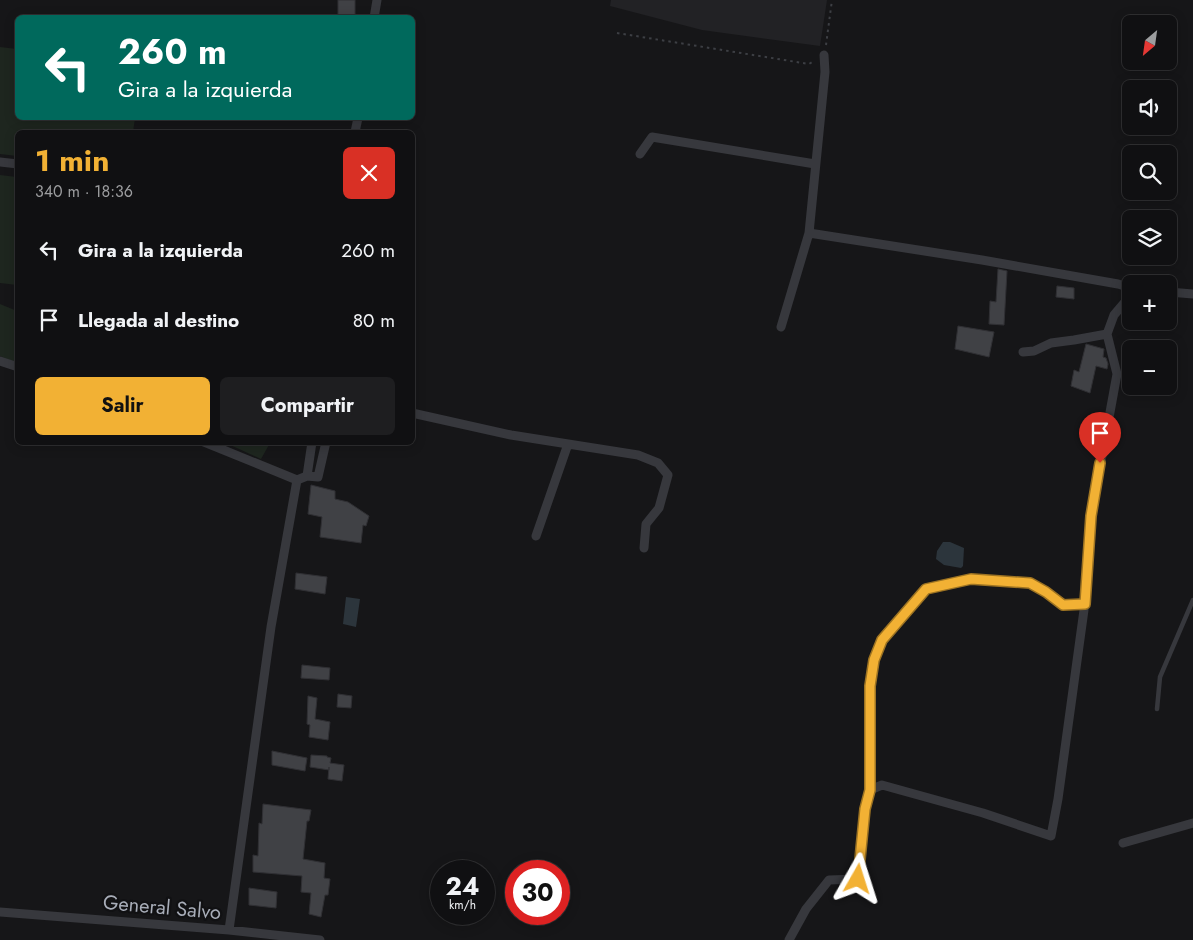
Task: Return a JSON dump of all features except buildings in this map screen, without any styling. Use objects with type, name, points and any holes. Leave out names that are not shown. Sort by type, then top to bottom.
[{"type":"street","points":[[374,15],[377,0]]},
{"type":"street","points":[[781,327],[809,233],[825,72],[824,55]]},
{"type":"street","points":[[640,154],[652,137],[815,164]]},
{"type":"street","points":[[0,162],[15,164]]},
{"type":"street","points":[[809,233],[982,260],[1122,285]]},
{"type":"street","points":[[1177,293],[1193,294]]},
{"type":"street","points":[[870,790],[882,785],[1051,836],[1085,604],[1091,516],[1117,374],[1107,334],[1114,315],[1122,306]]},
{"type":"street","points":[[1023,352],[1034,351],[1051,343],[1107,334]]},
{"type":"street","points":[[0,360],[15,367]]},
{"type":"street","points":[[415,414],[512,435],[638,455],[658,463],[668,475],[659,508],[646,524],[644,548]]},
{"type":"street","points":[[536,536],[568,444]]},
{"type":"street","points":[[211,445],[297,480],[307,476],[318,477],[325,445]]},
{"type":"street","points":[[307,476],[312,445]]},
{"type":"street","points":[[228,930],[271,627],[297,480]]},
{"type":"street","points":[[789,940],[806,909],[829,880],[858,879],[865,809],[870,790],[870,686],[874,660],[882,640],[926,589],[971,579],[1030,583],[1063,605],[1085,604]]},
{"type":"street","points":[[1123,844],[1193,823]]},
{"type":"street","name":"General Salvo","points":[[0,912],[228,930],[320,940]]},
{"type":"lane","points":[[1157,709],[1160,677],[1193,600]]},
{"type":"path","points":[[617,33],[809,64],[824,55],[832,0]]},
{"type":"shaded area","points":[[611,0],[827,0],[820,46],[702,30],[610,6]]},
{"type":"shaded area","points":[[0,47],[15,49],[15,120],[135,120],[133,130],[15,130],[15,156],[0,154]]},
{"type":"shaded area","points":[[0,175],[15,177],[15,285],[0,283]]},
{"type":"shaded area","points":[[0,304],[15,310],[15,362],[0,356]]},
{"type":"shaded area","points":[[230,445],[269,445],[261,459]]},
{"type":"shaded area","points":[[943,542],[950,542],[964,548],[963,566],[961,568],[944,565],[936,559],[937,551]]},
{"type":"shaded area","points":[[346,597],[360,599],[356,627],[343,624]]},
{"type":"route","points":[[858,879],[865,809],[870,790],[870,686],[874,660],[882,640],[926,589],[971,579],[1030,583],[1063,605],[1085,604],[1091,516],[1100,463]]}]
